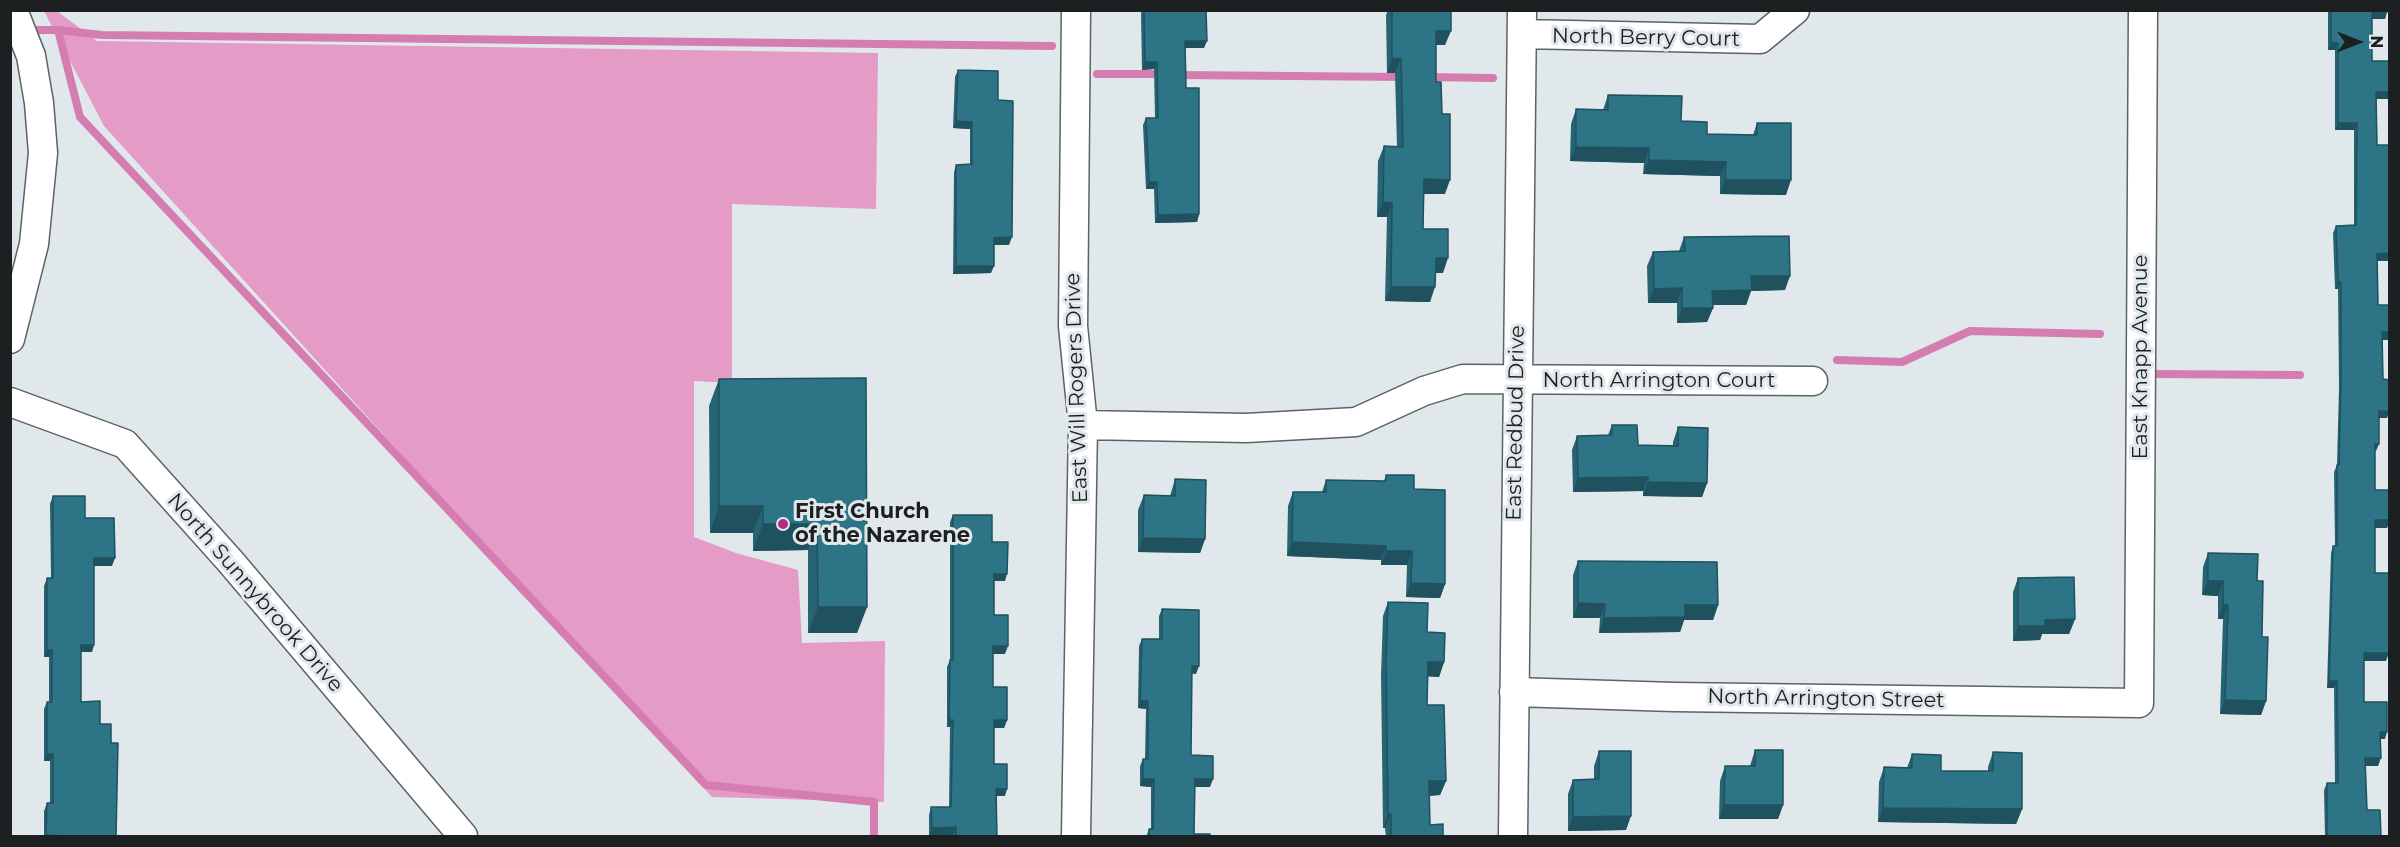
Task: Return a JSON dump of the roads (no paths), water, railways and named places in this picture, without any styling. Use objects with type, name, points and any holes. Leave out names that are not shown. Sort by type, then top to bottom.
[{"type":"street","points":[[10,339],[34,244],[44,153],[31,56],[13,10]]},
{"type":"street","name":"East Will Rogers Drive","points":[[1076,10],[1073,326],[1083,425],[1076,837]]},
{"type":"street","name":"North Berry Court","points":[[1522,22],[1760,39],[1795,10]]},
{"type":"street","name":"East Knapp Avenue","points":[[2139,703],[2143,10]]},
{"type":"street","name":"East Redbud Drive","points":[[1513,837],[1516,380],[1522,22]]},
{"type":"street","name":"North Arrington Court","points":[[1083,425],[1246,428],[1356,423],[1424,391],[1463,379],[1813,381]]},
{"type":"street","name":"North Sunnybrook Drive","points":[[10,402],[125,444],[237,570],[463,837]]},
{"type":"street","name":"North Arrington Street","points":[[1514,692],[1674,697],[2139,703]]},
{"type":"waterway","points":[[27,28],[58,30],[80,117],[706,785],[874,802],[874,836]]},
{"type":"waterway","points":[[58,30],[102,35],[1052,46]]},
{"type":"waterway","points":[[1097,74],[1163,74]]},
{"type":"waterway","points":[[1176,75],[1406,77]]},
{"type":"waterway","points":[[1425,77],[1493,78]]},
{"type":"waterway","points":[[1837,360],[1902,362],[1970,331],[2100,334]]},
{"type":"waterway","points":[[2152,374],[2300,375]]},
{"type":"place","name":"First Church of the Nazarene","points":[[783,524]]}]
